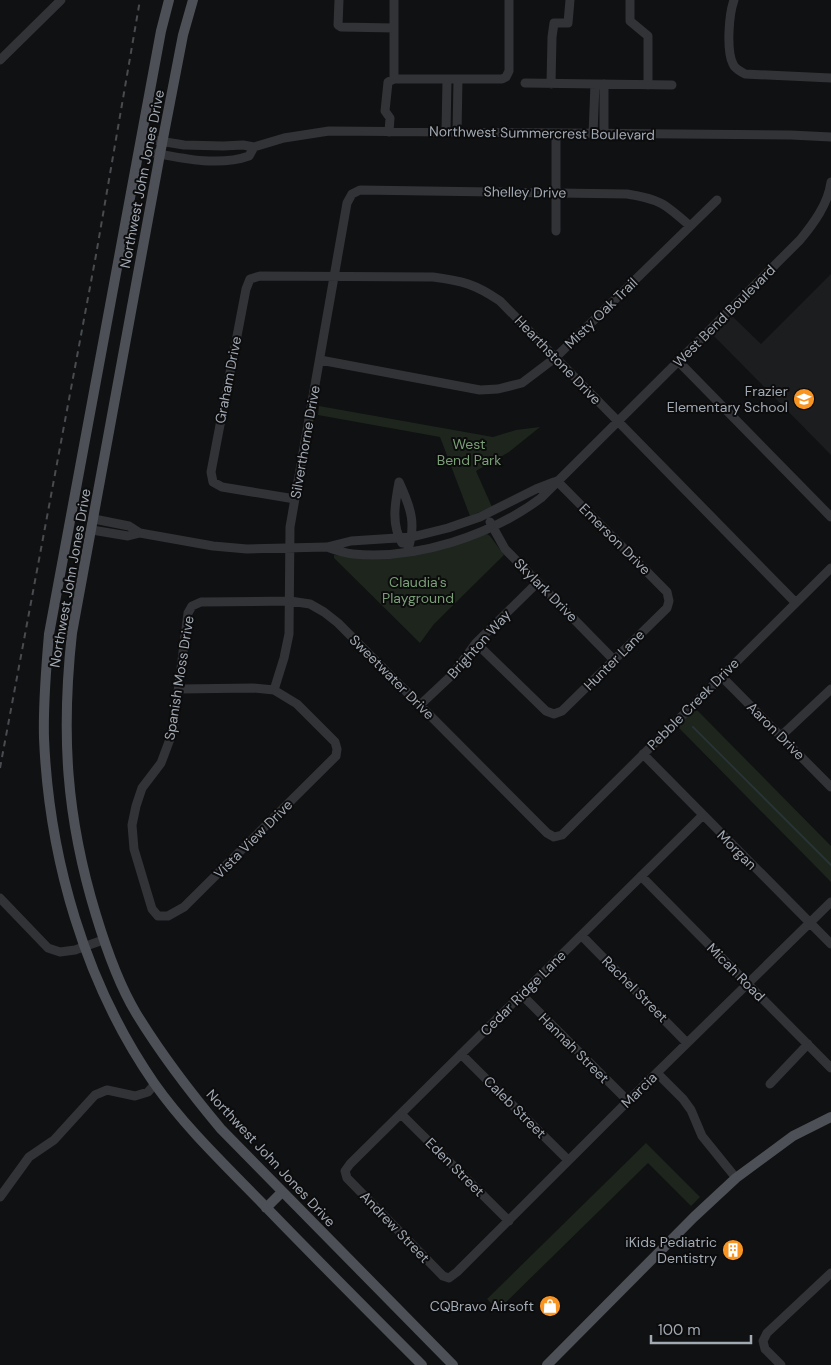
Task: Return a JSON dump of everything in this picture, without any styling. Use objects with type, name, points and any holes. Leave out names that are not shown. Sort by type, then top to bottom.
[{"type":"main road","name":"Northwest John Jones Drive","points":[[170,0],[161,31],[49,634],[45,679],[44,737],[54,827],[66,885],[98,983],[116,1020],[155,1084],[196,1135],[422,1365]]},
{"type":"main road","name":"Northwest John Jones Drive","points":[[193,0],[183,35],[162,141],[72,633],[67,679],[66,734],[68,780],[74,825],[85,880],[103,940],[135,1012],[169,1063],[221,1129],[453,1365]]},
{"type":"main road","points":[[546,1365],[694,1217],[736,1178],[793,1136],[831,1117]]},
{"type":"main road","points":[[266,1208],[282,1192]]},
{"type":"street","points":[[0,60],[61,0]]},
{"type":"street","points":[[339,0],[338,25],[341,27],[394,28]]},
{"type":"street","points":[[394,0],[394,79]]},
{"type":"street","points":[[390,132],[390,118],[385,111],[388,82],[394,79],[502,79],[506,77],[509,71],[509,0]]},
{"type":"street","points":[[551,84],[554,23],[568,23],[570,0]]},
{"type":"street","points":[[630,0],[630,21],[648,36],[648,85]]},
{"type":"street","points":[[734,0],[730,24],[730,53],[736,69],[745,74],[831,78]]},
{"type":"street","points":[[442,79],[446,132]]},
{"type":"street","points":[[457,133],[458,79]]},
{"type":"street","points":[[526,83],[672,85]]},
{"type":"street","points":[[593,134],[599,84]]},
{"type":"street","points":[[599,84],[604,134]]},
{"type":"street","name":"Northwest Summercrest Boulevard","points":[[141,138],[184,145],[223,146],[243,144],[254,147],[284,138],[329,131],[791,135],[831,138]]},
{"type":"street","points":[[556,134],[556,231]]},
{"type":"street","name":"Northwest Summercrest Boulevard","points":[[139,150],[198,160],[230,160],[249,156],[254,147]]},
{"type":"street","name":"West Bend Boulevard","points":[[94,519],[129,526],[140,533],[213,546],[247,549],[327,548],[351,554],[377,555],[407,552],[452,542],[492,527],[532,504],[800,240],[816,220],[830,191],[831,182]]},
{"type":"street","name":"Shelley Drive","points":[[352,194],[360,190],[627,194],[648,197],[665,204],[690,226]]},
{"type":"street","name":"Silverthorne Drive","points":[[274,690],[289,634],[290,528],[334,277],[348,204],[352,194]]},
{"type":"street","name":"Misty Oak Trail","points":[[320,360],[480,390],[498,389],[522,383],[555,358],[717,200]]},
{"type":"street","name":"Hearthstone Drive","points":[[250,279],[260,276],[433,277],[459,280],[480,288],[500,301],[796,602]]},
{"type":"street","name":"Graham Drive","points":[[250,279],[246,288],[211,472],[213,482],[222,487],[295,499]]},
{"type":"street","points":[[678,361],[831,517]]},
{"type":"street","name":"West Bend Boulevard","points":[[327,548],[351,541],[412,537],[448,528],[486,514],[557,480]]},
{"type":"street","name":"Emerson Drive","points":[[557,480],[667,592],[669,601]]},
{"type":"street","points":[[400,482],[409,503],[412,537],[407,552],[396,528],[394,505],[400,482]]},
{"type":"street","name":"Skylark Drive","points":[[486,514],[505,549],[614,660]]},
{"type":"street","name":"West Bend Boulevard","points":[[92,530],[128,536],[140,533]]},
{"type":"street","name":"Pebble Creek Drive","points":[[554,837],[562,835],[831,568]]},
{"type":"street","name":"Brighton Way","points":[[420,705],[453,674],[476,643],[538,582]]},
{"type":"street","name":"Sweetwater Drive","points":[[192,606],[201,602],[290,601],[310,604],[324,612],[338,623],[547,833],[554,837]]},
{"type":"street","name":"Hunter Lane","points":[[476,643],[546,712],[554,714],[562,711],[667,608],[669,601]]},
{"type":"street","name":"Spanish Moss Drive","points":[[158,916],[152,909],[134,849],[132,825],[142,788],[161,763],[174,731],[188,613],[192,606]]},
{"type":"street","name":"Aaron Drive","points":[[721,676],[831,787]]},
{"type":"street","points":[[180,689],[253,688],[274,690]]},
{"type":"street","points":[[781,736],[831,689]]},
{"type":"street","name":"Vista View Drive","points":[[158,916],[168,916],[184,907],[336,756],[335,742],[297,704],[274,690]]},
{"type":"street","name":"Morgan","points":[[643,754],[831,944]]},
{"type":"street","name":"Cedar Ridge Lane","points":[[345,1171],[521,994],[703,816]]},
{"type":"street","name":"Micah Road","points":[[641,876],[831,1068]]},
{"type":"street","points":[[0,898],[48,948],[60,952],[75,950],[103,940]]},
{"type":"street","name":"Marcia","points":[[449,1278],[831,902]]},
{"type":"street","name":"Rachel Street","points":[[582,936],[687,1043]]},
{"type":"street","name":"Hannah Street","points":[[521,994],[628,1101]]},
{"type":"street","points":[[770,1084],[808,1044]]},
{"type":"street","name":"Caleb Street","points":[[462,1054],[568,1160]]},
{"type":"street","points":[[657,1073],[683,1098],[691,1110],[702,1136],[736,1178]]},
{"type":"street","points":[[0,1197],[29,1157],[54,1140],[95,1095],[107,1090],[135,1096],[148,1092],[155,1084]]},
{"type":"street","name":"Eden Street","points":[[401,1114],[509,1220]]},
{"type":"street","name":"Andrew Street","points":[[345,1171],[347,1178],[443,1276],[449,1278]]},
{"type":"street","points":[[781,1365],[765,1349],[763,1342],[767,1333],[831,1273]]},
{"type":"shaded area","name":"Frazier Elementary School","points":[[831,274],[831,455],[713,335],[732,316],[761,344]]},
{"type":"green space","name":"West Bend Park","points":[[319,406],[493,437],[516,430],[540,427],[509,452],[476,471],[492,507],[470,516],[440,437],[318,415]]},
{"type":"green space","name":"Claudia's Playground","points":[[487,534],[504,555],[434,624],[420,643],[334,558],[334,555],[356,557]]},
{"type":"green space","points":[[695,708],[831,846],[831,882],[677,726]]},
{"type":"green space","points":[[646,1143],[700,1197],[691,1206],[648,1163],[498,1310],[487,1299]]},
{"type":"waterway","points":[[693,727],[831,865]]},
{"type":"railway","points":[[0,768],[96,255],[140,0]]},
{"type":"place","name":"Frazier Elementary School","points":[[804,399]]},
{"type":"place","name":"iKids Pediatric Dentistry","points":[[733,1250]]},
{"type":"place","name":"CQBravo Airsoft","points":[[550,1306]]}]
